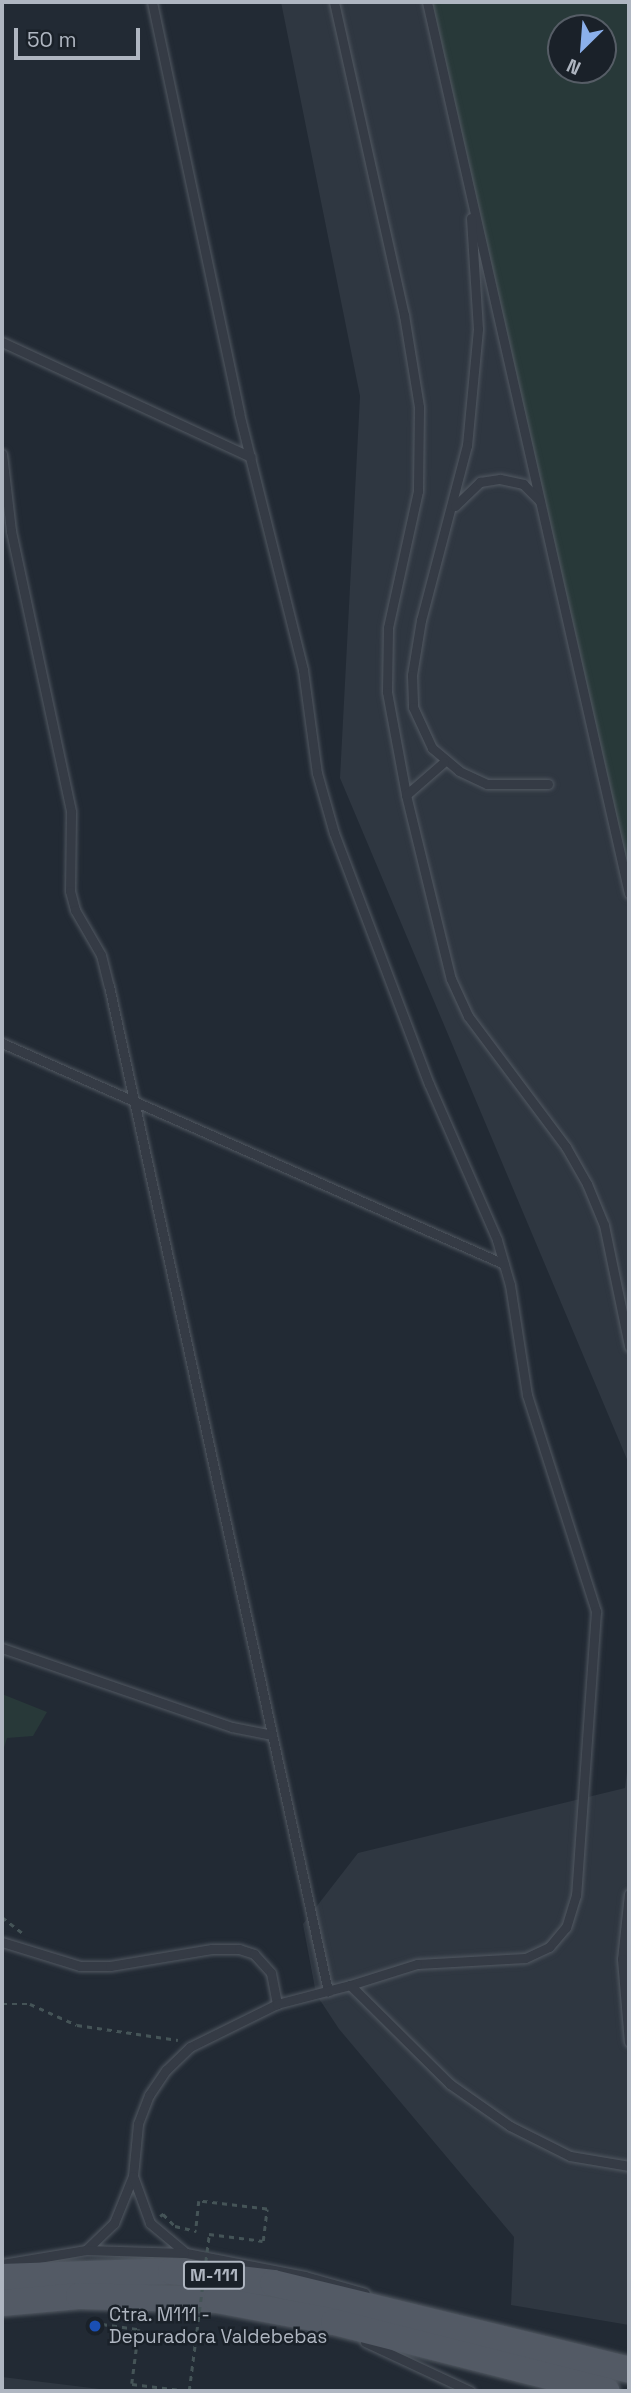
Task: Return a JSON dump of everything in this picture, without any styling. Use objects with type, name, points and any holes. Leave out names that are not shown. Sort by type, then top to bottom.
[{"type":"main road","name":"M-111","points":[[2,2277],[171,2271],[273,2283],[422,2317],[569,2358],[629,2370]]},
{"type":"main road","name":"M-111","points":[[2,2303],[79,2296],[217,2300],[334,2322],[606,2391]]},
{"type":"lane","points":[[86,2250],[114,2222],[133,2176],[138,2124],[149,2095],[190,2047],[278,2004],[417,1964],[539,1954],[558,1938],[572,1911],[593,1692],[596,1611],[527,1395],[504,1264],[429,1084],[334,832],[317,773],[303,670],[251,457],[152,2]]},
{"type":"lane","points":[[334,2],[404,315],[419,407],[418,491],[387,628],[387,692],[406,795],[451,979],[468,1016],[566,1147],[587,1184],[604,1225],[629,1346]]},
{"type":"lane","points":[[427,2],[629,893]]},
{"type":"lane","points":[[470,191],[478,329],[467,445],[453,508],[421,620],[412,675],[413,707],[423,733],[444,762],[487,784],[548,784]]},
{"type":"lane","points":[[2,342],[251,457]]},
{"type":"lane","points":[[2,454],[11,531],[71,812],[70,891],[75,910],[101,956],[328,1991]]},
{"type":"lane","points":[[453,508],[467,490],[500,479],[523,484],[540,501]]},
{"type":"lane","points":[[406,795],[444,762]]},
{"type":"lane","points":[[2,1043],[504,1264]]},
{"type":"lane","points":[[2,1648],[232,1727],[272,1735]]},
{"type":"lane","points":[[629,1894],[622,1959],[629,2042]]},
{"type":"lane","points":[[2,1942],[80,1966],[110,1966],[212,1949],[239,1949],[254,1954],[271,1973],[278,2004]]},
{"type":"lane","points":[[350,1985],[450,2084],[510,2126],[570,2156],[629,2165]]},
{"type":"lane","name":"M-111","points":[[133,2176],[150,2223],[186,2253]]},
{"type":"lane","name":"M-111","points":[[2,2264],[86,2250],[186,2253],[346,2286],[422,2317]]},
{"type":"lane","points":[[334,2322],[470,2391]]},
{"type":"path","points":[[2,2004],[30,2004],[77,2025],[163,2035],[190,2047]]},
{"type":"path","points":[[102,2324],[139,2329],[132,2384],[189,2391],[209,2234],[263,2241],[267,2209],[200,2200],[196,2231]]},
{"type":"shaded area","points":[[281,2],[629,2],[629,1464],[340,778],[360,396]]},
{"type":"shaded area","points":[[427,2],[629,2],[629,893]]},
{"type":"shaded area","points":[[2,1694],[47,1712],[33,1736],[7,1738],[2,1754]]},
{"type":"shaded area","points":[[629,1755],[629,2325],[511,2305],[514,2237],[339,2029],[316,1994],[303,1924],[358,1853],[625,1788]]},
{"type":"shaded area","points":[[2,2377],[116,2391],[2,2391]]},
{"type":"place","name":"Ctra. M111 - Depuradora Valdebebas","points":[[95,2326]]}]
